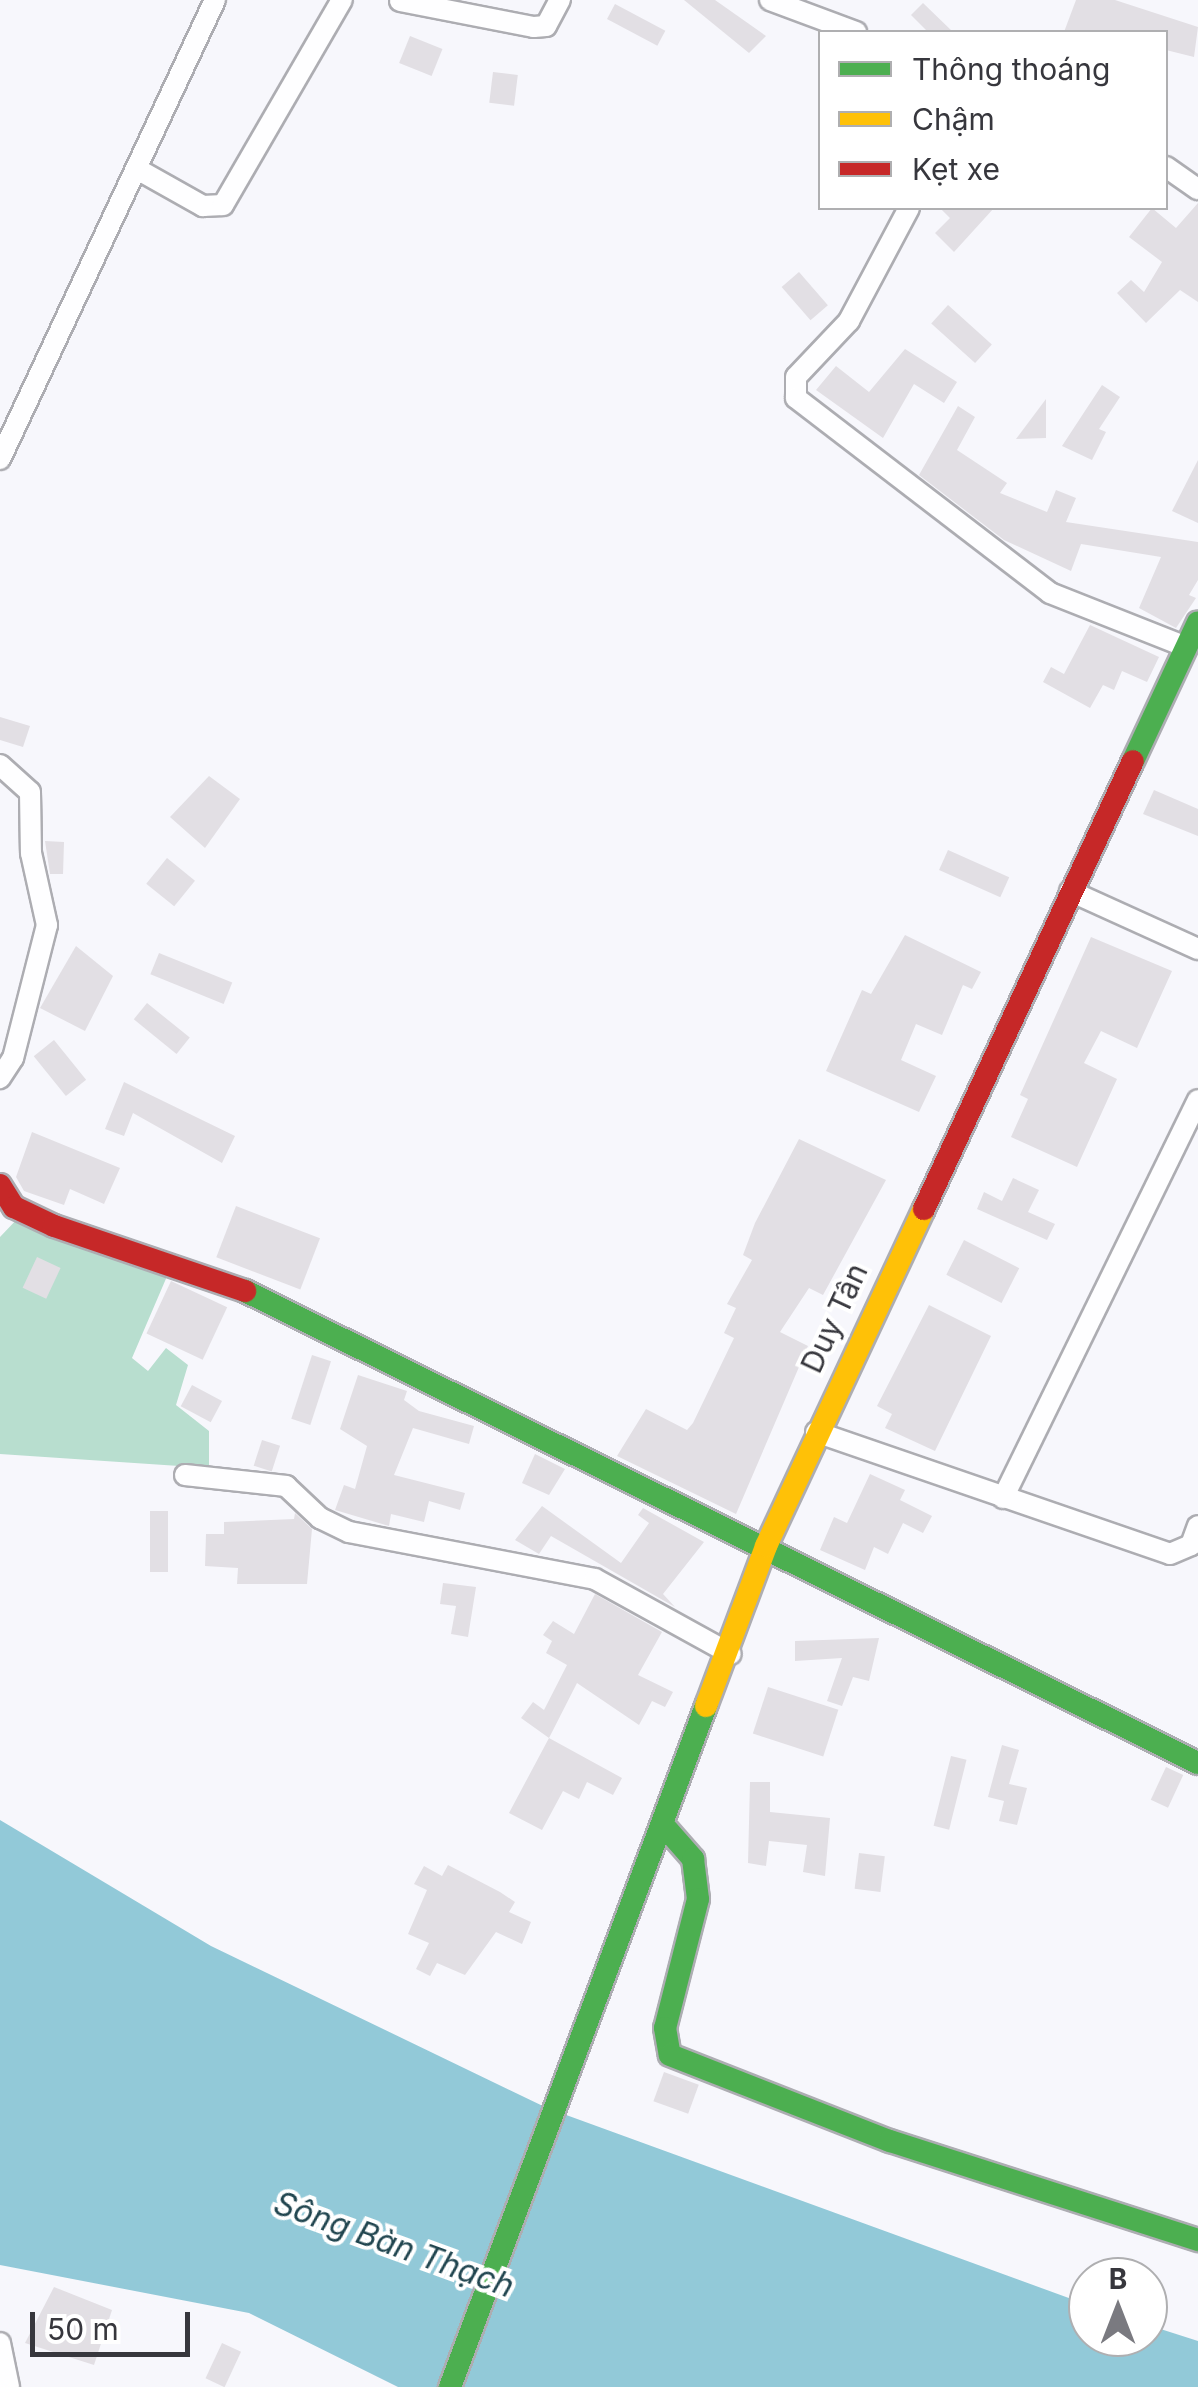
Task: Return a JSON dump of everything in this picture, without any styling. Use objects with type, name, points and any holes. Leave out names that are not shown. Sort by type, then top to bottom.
[{"type":"street","points":[[0,459],[215,0]]},
{"type":"street","points":[[136,168],[203,206],[223,205],[342,0]]},
{"type":"street","points":[[398,0],[534,27],[546,26],[560,0]]},
{"type":"street","points":[[770,0],[851,30]]},
{"type":"street","points":[[1168,167],[1198,189]]},
{"type":"street","points":[[907,210],[849,321],[796,377],[796,398],[1050,593],[1184,646]]},
{"type":"street","name":"Duy Tân","points":[[450,2387],[731,1654],[766,1546],[1198,622]]},
{"type":"street","points":[[0,765],[30,792],[32,863],[47,924],[13,1058],[0,1078]]},
{"type":"street","points":[[1070,891],[1198,949]]},
{"type":"street","points":[[1003,1498],[1198,1100]]},
{"type":"street","points":[[0,1186],[14,1206],[54,1226],[209,1273],[1198,1763]]},
{"type":"street","points":[[816,1432],[1170,1554],[1190,1545],[1198,1526]]},
{"type":"street","points":[[185,1475],[286,1486],[350,1532],[595,1580],[731,1654]]},
{"type":"street","points":[[665,1826],[693,1859],[698,1899],[667,2014],[670,2055],[890,2141],[1198,2240]]},
{"type":"street","points":[[0,2343],[9,2387]]},
{"type":"green space","points":[[20,1216],[174,1260],[132,1358],[148,1371],[166,1348],[188,1365],[176,1405],[209,1431],[209,1468],[0,1454],[0,1237]]},
{"type":"water","name":"Sông Bàn Thạch","points":[[0,1820],[211,1946],[547,2108],[1068,2298],[1068,2357],[1168,2357],[1168,2331],[1198,2341],[1198,2387],[398,2387],[249,2313],[0,2265]]},
{"type":"building","points":[[684,0],[715,0],[766,36],[749,53]]},
{"type":"building","points":[[1076,0],[1115,0],[1198,27],[1194,57],[1168,50],[1168,30],[1065,30]]},
{"type":"building","points":[[923,3],[951,30],[926,30],[911,15]]},
{"type":"building","points":[[615,4],[665,31],[657,46],[607,19]]},
{"type":"building","points":[[410,36],[442,49],[432,76],[399,63]]},
{"type":"building","points":[[493,72],[518,75],[514,106],[489,103]]},
{"type":"building","points":[[1198,203],[1198,302],[1180,290],[1146,323],[1117,293],[1131,280],[1144,292],[1162,262],[1129,237],[1150,210],[1176,228]]},
{"type":"building","points":[[942,210],[992,210],[954,252],[935,233],[950,218]]},
{"type":"building","points":[[799,272],[828,305],[811,320],[782,287]]},
{"type":"building","points":[[948,305],[992,344],[975,363],[931,324]]},
{"type":"building","points":[[905,349],[957,382],[944,403],[914,384],[883,438],[816,390],[836,366],[869,392]]},
{"type":"building","points":[[1102,385],[1120,397],[1099,429],[1106,432],[1092,460],[1062,446]]},
{"type":"building","points":[[1046,399],[1046,438],[1016,439]]},
{"type":"building","points":[[958,406],[975,417],[957,450],[1007,483],[1000,493],[1047,512],[1056,490],[1076,498],[1066,522],[1198,542],[1198,580],[1189,595],[1196,598],[1176,628],[1139,608],[1161,557],[1081,544],[1071,571],[1004,540],[919,475]]},
{"type":"building","points":[[1198,460],[1198,523],[1172,511]]},
{"type":"building","points":[[1090,625],[1159,657],[1147,682],[1122,671],[1114,690],[1103,685],[1090,708],[1043,682],[1051,667],[1064,674]]},
{"type":"building","points":[[0,717],[30,726],[23,747],[0,740]]},
{"type":"building","points":[[209,776],[240,799],[205,848],[170,817]]},
{"type":"building","points":[[1154,790],[1198,809],[1198,836],[1143,814]]},
{"type":"building","points":[[45,841],[64,842],[63,874],[50,874]]},
{"type":"building","points":[[948,850],[1009,877],[1000,897],[939,870]]},
{"type":"building","points":[[167,858],[195,881],[174,906],[146,884]]},
{"type":"building","points":[[905,935],[981,972],[972,989],[963,985],[942,1035],[916,1024],[901,1060],[936,1076],[919,1112],[826,1071],[862,990],[871,994]]},
{"type":"building","points":[[1091,937],[1172,971],[1137,1048],[1101,1031],[1084,1063],[1117,1079],[1077,1167],[1011,1137],[1028,1099],[1020,1095]]},
{"type":"building","points":[[76,946],[113,976],[85,1031],[40,1008]]},
{"type":"building","points":[[159,953],[232,983],[224,1004],[150,974]]},
{"type":"building","points":[[147,1003],[190,1038],[177,1054],[134,1019]]},
{"type":"building","points":[[54,1040],[86,1080],[66,1096],[34,1056]]},
{"type":"building","points":[[124,1082],[235,1136],[222,1163],[133,1113],[124,1136],[105,1129]]},
{"type":"building","points":[[32,1132],[120,1168],[104,1204],[70,1189],[64,1205],[24,1191],[16,1177]]},
{"type":"building","points":[[799,1139],[886,1180],[823,1295],[809,1288],[780,1332],[808,1346],[736,1514],[617,1456],[646,1409],[687,1430],[693,1423],[734,1338],[724,1333],[736,1308],[727,1304],[752,1260],[743,1255],[755,1223]]},
{"type":"building","points":[[1013,1178],[1039,1190],[1028,1212],[1055,1224],[1047,1240],[977,1209],[984,1192],[1002,1201]]},
{"type":"building","points":[[236,1206],[320,1238],[300,1290],[216,1257]]},
{"type":"building","points":[[964,1240],[1019,1268],[1002,1303],[946,1275]]},
{"type":"building","points":[[37,1257],[61,1268],[46,1299],[23,1288]]},
{"type":"building","points":[[171,1281],[227,1307],[203,1360],[146,1334]]},
{"type":"building","points":[[929,1305],[991,1336],[935,1451],[885,1428],[892,1414],[877,1406]]},
{"type":"building","points":[[312,1355],[331,1361],[310,1425],[291,1419]]},
{"type":"building","points":[[358,1375],[407,1391],[404,1400],[419,1411],[474,1426],[469,1444],[413,1428],[394,1475],[465,1493],[460,1510],[429,1501],[424,1522],[391,1514],[389,1526],[335,1510],[344,1485],[355,1489],[367,1446],[340,1429]]},
{"type":"building","points":[[192,1385],[222,1401],[211,1422],[181,1406]]},
{"type":"building","points":[[262,1440],[280,1446],[272,1472],[254,1466]]},
{"type":"building","points":[[535,1454],[565,1469],[549,1495],[522,1483]]},
{"type":"building","points":[[870,1474],[905,1490],[900,1500],[932,1516],[923,1533],[903,1523],[888,1554],[874,1547],[865,1570],[820,1550],[834,1517],[847,1523]]},
{"type":"building","points":[[542,1506],[621,1563],[649,1523],[638,1515],[643,1508],[704,1542],[663,1594],[675,1607],[551,1536],[539,1554],[515,1540]]},
{"type":"building","points":[[150,1511],[168,1511],[168,1572],[150,1572]]},
{"type":"building","points":[[295,1513],[312,1529],[307,1584],[237,1584],[238,1568],[205,1566],[206,1534],[224,1534],[224,1522],[294,1519]]},
{"type":"building","points":[[443,1583],[476,1587],[468,1637],[451,1634],[456,1606],[440,1604]]},
{"type":"building","points":[[595,1594],[662,1632],[638,1675],[673,1692],[665,1707],[652,1701],[639,1725],[577,1683],[549,1738],[521,1718],[533,1702],[544,1710],[567,1665],[546,1653],[552,1641],[543,1635],[553,1621],[574,1634]]},
{"type":"building","points":[[879,1638],[869,1681],[853,1677],[842,1706],[827,1701],[842,1658],[795,1661],[795,1641]]},
{"type":"building","points":[[768,1687],[838,1710],[823,1756],[753,1734]]},
{"type":"building","points":[[549,1738],[622,1778],[613,1795],[587,1782],[579,1799],[563,1791],[542,1830],[509,1813]]},
{"type":"building","points":[[1002,1745],[1019,1750],[1009,1784],[1027,1788],[1017,1825],[999,1821],[1004,1801],[988,1797]]},
{"type":"building","points":[[951,1756],[967,1760],[949,1830],[934,1826]]},
{"type":"building","points":[[1166,1767],[1183,1775],[1168,1808],[1151,1800]]},
{"type":"building","points":[[750,1782],[770,1782],[770,1812],[830,1818],[825,1876],[803,1872],[807,1845],[769,1841],[766,1866],[748,1863]]},
{"type":"building","points":[[859,1853],[885,1856],[880,1892],[855,1889]]},
{"type":"building","points":[[448,1865],[515,1902],[509,1912],[531,1922],[522,1944],[496,1932],[465,1975],[437,1963],[430,1976],[416,1969],[429,1943],[408,1934],[427,1890],[414,1884],[424,1866],[442,1876]]},
{"type":"building","points":[[664,2072],[699,2085],[688,2114],[653,2101]]},
{"type":"building","points":[[54,2287],[112,2310],[94,2365],[25,2343]]},
{"type":"building","points":[[222,2343],[241,2352],[225,2387],[206,2378]]},
{"type":"traffic: fast","points":[[1133,761],[1198,622]]},
{"type":"traffic: fast","points":[[245,1291],[1198,1763]]},
{"type":"traffic: fast","points":[[450,2387],[706,1706]]},
{"type":"traffic: fast","points":[[665,1827],[693,1859],[698,1899],[665,2028],[670,2055],[890,2141],[1198,2240]]},
{"type":"traffic: slow","points":[[706,1706],[766,1546],[924,1209]]},
{"type":"traffic: jam","points":[[924,1209],[1133,761]]},
{"type":"traffic: jam","points":[[0,1185],[14,1207],[54,1226],[245,1291]]}]
